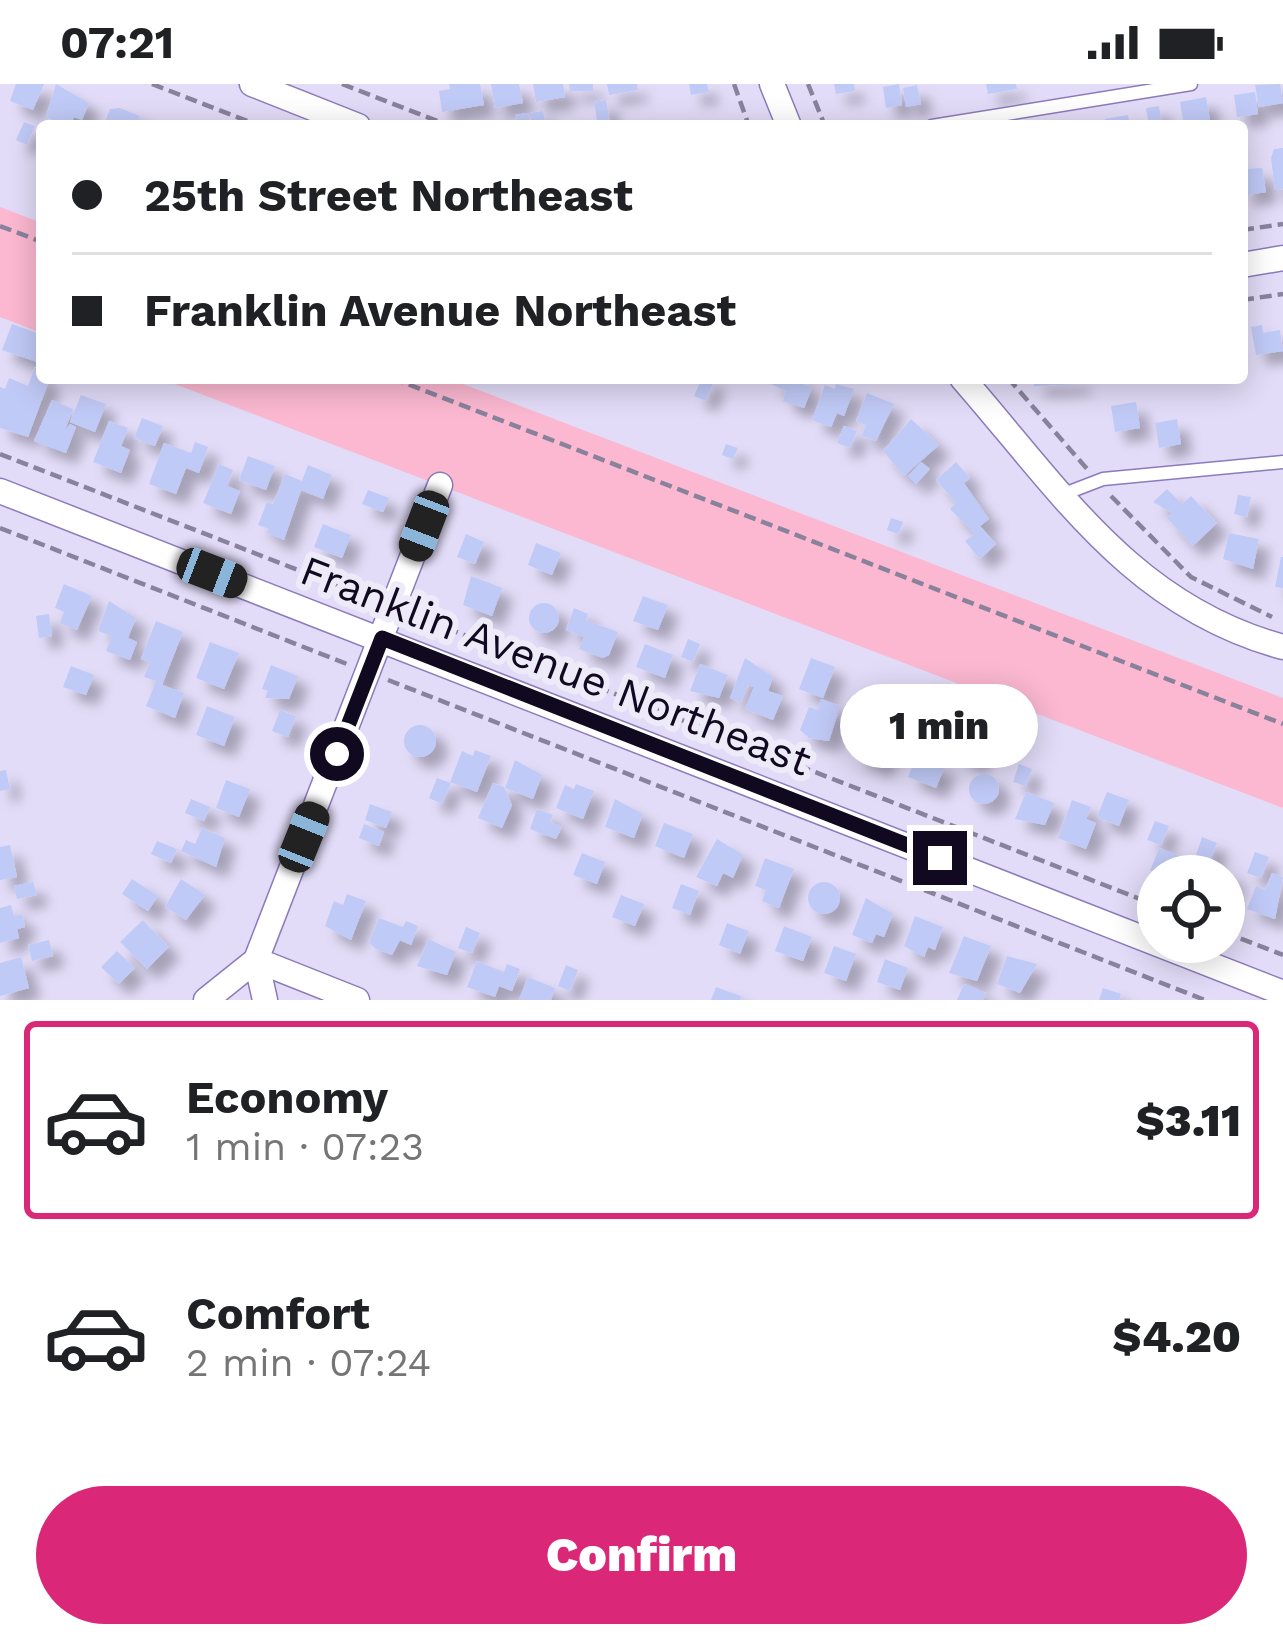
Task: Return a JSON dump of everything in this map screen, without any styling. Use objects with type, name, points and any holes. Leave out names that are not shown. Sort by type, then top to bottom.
[{"type":"street","points":[[252,84],[343,120]]},
{"type":"street","points":[[772,84],[787,120]]},
{"type":"street","points":[[1248,264],[1283,259]]},
{"type":"street","points":[[967,384],[1123,563],[1182,608],[1244,637],[1283,647]]},
{"type":"street","points":[[206,1000],[256,960],[440,485]]},
{"type":"street","name":"Franklin Avenue Northeast","points":[[0,491],[1283,993]]},
{"type":"street","points":[[256,960],[265,1000]]},
{"type":"street","points":[[256,960],[357,1000]]},
{"type":"lane","points":[[969,120],[1191,84]]},
{"type":"lane","points":[[1064,494],[1098,481],[1283,463]]},
{"type":"path","points":[[152,84],[245,120]]},
{"type":"path","points":[[342,84],[435,120]]},
{"type":"path","points":[[734,84],[747,120]]},
{"type":"path","points":[[808,84],[823,120]]},
{"type":"path","points":[[1248,229],[1283,224]]},
{"type":"path","points":[[0,226],[36,240]]},
{"type":"path","points":[[1248,299],[1283,294]]},
{"type":"path","points":[[407,384],[1283,724]]},
{"type":"path","points":[[1013,384],[1149,539],[1191,577],[1283,621]]},
{"type":"path","points":[[0,454],[380,602]]},
{"type":"path","points":[[0,528],[355,667]]},
{"type":"path","points":[[408,613],[1137,899]]},
{"type":"path","points":[[382,678],[1205,1000]]},
{"type":"path","points":[[1245,940],[1283,955]]},
{"type":"shaded area","points":[[0,207],[36,221],[36,331],[0,317]]},
{"type":"shaded area","points":[[175,384],[463,384],[1283,698],[1283,808]]},
{"type":"building","points":[[16,84],[44,84],[33,110],[10,101]]},
{"type":"building","points":[[56,84],[89,103],[82,120],[46,117]]},
{"type":"building","points":[[449,84],[480,84],[484,105],[442,112],[439,91],[450,89]]},
{"type":"building","points":[[491,84],[519,84],[523,103],[495,108]]},
{"type":"building","points":[[533,84],[563,84],[565,97],[536,102]]},
{"type":"building","points":[[569,84],[593,84],[593,91],[570,91]]},
{"type":"building","points":[[607,84],[637,84],[638,90],[609,95]]},
{"type":"building","points":[[689,84],[707,84],[709,92],[691,95]]},
{"type":"building","points":[[834,84],[854,84],[855,91],[836,94]]},
{"type":"building","points":[[899,84],[902,105],[886,108],[883,87]]},
{"type":"building","points":[[986,84],[1016,84],[1017,89],[988,94]]},
{"type":"building","points":[[1280,84],[1283,103],[1259,107],[1255,85]]},
{"type":"building","points":[[917,85],[921,104],[906,107],[903,88]]},
{"type":"building","points":[[1255,92],[1258,114],[1237,117],[1234,95]]},
{"type":"building","points":[[1206,97],[1210,120],[1183,120],[1180,102]]},
{"type":"building","points":[[606,100],[609,120],[597,120],[594,102]]},
{"type":"building","points":[[1159,106],[1161,120],[1148,120],[1146,108]]},
{"type":"building","points":[[110,109],[140,116],[138,120],[105,120]]},
{"type":"building","points":[[543,111],[545,120],[531,120],[530,113]]},
{"type":"building","points":[[24,122],[35,126],[27,145],[16,140]]},
{"type":"building","points":[[1283,148],[1283,189],[1275,190],[1271,158],[1274,149]]},
{"type":"building","points":[[1262,168],[1266,192],[1248,195],[1248,169]]},
{"type":"building","points":[[12,324],[36,333],[36,362],[2,350]]},
{"type":"building","points":[[1262,325],[1263,333],[1280,330],[1283,351],[1256,355],[1251,327]]},
{"type":"building","points":[[36,367],[36,384],[48,384],[28,437],[0,428],[0,387],[5,389],[9,378],[28,386]]},
{"type":"building","points":[[699,384],[713,384],[706,401],[694,396]]},
{"type":"building","points":[[771,384],[812,388],[804,408],[783,401],[786,391]]},
{"type":"building","points":[[836,384],[854,389],[844,416],[837,413],[831,427],[812,420],[825,385],[835,389]]},
{"type":"building","points":[[867,393],[894,404],[876,441],[862,436],[866,425],[856,421]]},
{"type":"building","points":[[81,395],[106,404],[95,432],[70,422]]},
{"type":"building","points":[[52,400],[73,409],[65,430],[70,424],[76,427],[66,453],[34,441]]},
{"type":"building","points":[[1136,402],[1140,428],[1115,432],[1111,406]]},
{"type":"building","points":[[142,418],[163,426],[155,446],[134,438]]},
{"type":"building","points":[[911,419],[939,445],[904,476],[883,451]]},
{"type":"building","points":[[1177,419],[1181,444],[1159,448],[1155,423]]},
{"type":"building","points":[[109,421],[128,428],[121,446],[130,450],[121,473],[93,462]]},
{"type":"building","points":[[844,426],[857,431],[850,448],[837,443]]},
{"type":"building","points":[[195,442],[208,447],[199,473],[186,468],[176,494],[149,484],[164,443],[191,453]]},
{"type":"building","points":[[726,444],[738,448],[733,459],[722,455]]},
{"type":"building","points":[[248,456],[275,466],[266,490],[239,480]]},
{"type":"building","points":[[921,462],[930,469],[916,484],[908,476]]},
{"type":"building","points":[[956,462],[970,478],[964,483],[989,519],[980,526],[996,544],[980,559],[965,541],[975,534],[950,509],[956,503],[936,480]]},
{"type":"building","points":[[219,464],[233,470],[227,486],[240,491],[231,514],[203,503]]},
{"type":"building","points":[[308,465],[332,475],[323,499],[301,490],[284,540],[267,533],[269,529],[258,525],[267,502],[273,504],[285,474],[302,481]]},
{"type":"building","points":[[1167,489],[1182,504],[1191,496],[1217,523],[1193,546],[1167,518],[1172,513],[1153,502]]},
{"type":"building","points":[[368,490],[389,498],[383,512],[362,504]]},
{"type":"building","points":[[1238,495],[1251,497],[1247,517],[1234,514]]},
{"type":"building","points":[[891,518],[903,522],[898,534],[887,530]]},
{"type":"building","points":[[323,524],[351,535],[342,558],[314,547]]},
{"type":"building","points":[[1229,533],[1259,539],[1253,569],[1223,559]]},
{"type":"building","points":[[466,534],[484,542],[475,564],[457,557]]},
{"type":"building","points":[[536,543],[561,553],[552,575],[528,565]]},
{"type":"building","points":[[1283,557],[1283,588],[1275,587]]},
{"type":"building","points":[[471,576],[502,588],[492,616],[463,605]]},
{"type":"building","points":[[64,584],[92,596],[77,630],[60,623],[64,612],[55,608]]},
{"type":"building","points":[[643,596],[668,605],[658,630],[633,621]]},
{"type":"building","points":[[109,601],[136,618],[128,638],[137,642],[130,660],[106,651],[112,636],[98,631]]},
{"type":"building","points":[[544,603],[555,607],[559,618],[555,629],[544,633],[533,629],[529,618],[533,607]]},
{"type":"building","points":[[574,608],[588,614],[586,620],[618,632],[609,655],[603,658],[579,649],[584,637],[566,630]]},
{"type":"building","points":[[49,614],[52,636],[39,638],[36,616]]},
{"type":"building","points":[[156,621],[183,632],[162,685],[184,693],[175,718],[146,706],[156,681],[144,677],[150,662],[141,659]]},
{"type":"building","points":[[688,639],[700,644],[693,662],[681,657]]},
{"type":"building","points":[[210,642],[239,653],[224,689],[196,678]]},
{"type":"building","points":[[645,644],[673,655],[665,678],[636,667]]},
{"type":"building","points":[[745,658],[773,677],[768,691],[783,696],[773,720],[745,709],[754,687],[748,685],[741,702],[730,698]]},
{"type":"building","points":[[811,658],[835,667],[823,698],[799,689]]},
{"type":"building","points":[[700,664],[728,675],[719,698],[690,691]]},
{"type":"building","points":[[271,665],[298,676],[289,699],[265,698],[268,691],[262,689]]},
{"type":"building","points":[[71,666],[94,675],[86,695],[63,687]]},
{"type":"building","points":[[821,699],[840,706],[829,741],[809,738],[800,730],[809,707],[818,710]]},
{"type":"building","points":[[857,699],[870,704],[863,725],[849,720]]},
{"type":"building","points":[[207,706],[235,717],[224,746],[196,735]]},
{"type":"building","points":[[280,710],[296,716],[288,737],[272,731]]},
{"type":"building","points":[[913,710],[939,721],[929,745],[903,735]]},
{"type":"building","points":[[871,719],[882,724],[876,739],[890,744],[881,767],[854,756]]},
{"type":"building","points":[[420,725],[431,730],[436,741],[431,752],[420,757],[409,752],[404,741],[409,730]]},
{"type":"building","points":[[966,733],[985,740],[976,763],[958,756]]},
{"type":"building","points":[[475,750],[491,756],[477,792],[450,782],[462,751],[473,756]]},
{"type":"building","points":[[917,755],[945,766],[936,788],[908,777]]},
{"type":"building","points":[[515,760],[542,775],[533,799],[505,788]]},
{"type":"building","points":[[1019,764],[1032,769],[1026,786],[1013,782]]},
{"type":"building","points":[[6,770],[10,789],[0,791],[0,771]]},
{"type":"building","points":[[984,774],[995,778],[999,789],[995,800],[984,804],[973,800],[969,789],[973,778]]},
{"type":"building","points":[[437,778],[451,783],[442,804],[429,798]]},
{"type":"building","points":[[226,780],[250,789],[239,817],[216,808]]},
{"type":"building","points":[[493,783],[504,787],[512,805],[502,828],[478,818]]},
{"type":"building","points":[[576,784],[594,791],[583,819],[556,808],[565,785],[574,789]]},
{"type":"building","points":[[1026,792],[1054,803],[1045,825],[1015,819]]},
{"type":"building","points":[[1107,792],[1129,800],[1119,826],[1097,817]]},
{"type":"building","points":[[191,799],[210,807],[204,821],[185,813]]},
{"type":"building","points":[[615,799],[643,814],[634,838],[605,827]]},
{"type":"building","points":[[1072,800],[1091,807],[1086,819],[1096,823],[1086,849],[1058,838]]},
{"type":"building","points":[[370,804],[392,812],[386,828],[365,820]]},
{"type":"building","points":[[537,809],[553,815],[550,822],[562,827],[556,839],[530,829]]},
{"type":"building","points":[[1155,821],[1169,826],[1161,845],[1147,840]]},
{"type":"building","points":[[664,823],[693,834],[684,858],[655,846]]},
{"type":"building","points":[[364,824],[384,832],[379,846],[359,838]]},
{"type":"building","points":[[202,828],[225,838],[216,867],[181,851],[186,840],[195,844]]},
{"type":"building","points":[[1202,837],[1217,843],[1212,855],[1196,855]]},
{"type":"building","points":[[717,839],[743,855],[733,878],[723,873],[717,886],[696,877]]},
{"type":"building","points":[[157,841],[177,849],[171,863],[151,854]]},
{"type":"building","points":[[10,845],[17,877],[0,880],[0,847]]},
{"type":"building","points":[[1255,852],[1269,857],[1261,878],[1247,873]]},
{"type":"building","points":[[582,853],[605,862],[597,884],[573,875]]},
{"type":"building","points":[[765,858],[794,869],[779,908],[762,901],[766,890],[755,886]]},
{"type":"building","points":[[1272,873],[1283,877],[1275,919],[1247,909],[1256,886],[1265,890]]},
{"type":"building","points":[[132,879],[158,896],[148,911],[122,894]]},
{"type":"building","points":[[181,879],[205,895],[186,920],[165,907]]},
{"type":"building","points":[[33,882],[37,895],[17,899],[14,886]]},
{"type":"building","points":[[824,882],[835,887],[840,898],[835,909],[824,914],[813,909],[808,898],[813,887]]},
{"type":"building","points":[[681,884],[699,891],[690,915],[672,908]]},
{"type":"building","points":[[347,894],[366,901],[351,940],[325,926],[334,901],[343,905]]},
{"type":"building","points":[[621,895],[644,904],[635,926],[612,917]]},
{"type":"building","points":[[866,898],[893,914],[884,937],[876,934],[872,943],[852,935]]},
{"type":"building","points":[[11,905],[14,916],[22,914],[25,927],[17,929],[19,938],[0,943],[0,908]]},
{"type":"building","points":[[915,916],[943,927],[935,950],[928,947],[924,957],[904,946]]},
{"type":"building","points":[[379,918],[403,927],[406,921],[418,926],[411,945],[400,940],[392,955],[376,949],[369,943]]},
{"type":"building","points":[[143,920],[169,947],[147,969],[120,942]]},
{"type":"building","points":[[727,923],[749,931],[740,954],[719,945]]},
{"type":"building","points":[[784,926],[812,937],[803,961],[775,951]]},
{"type":"building","points":[[466,927],[480,933],[472,953],[458,948]]},
{"type":"building","points":[[964,936],[991,946],[977,981],[949,973]]},
{"type":"building","points":[[428,939],[456,952],[447,975],[417,966]]},
{"type":"building","points":[[49,940],[53,956],[32,961],[28,945]]},
{"type":"building","points":[[834,946],[856,954],[846,981],[824,973]]},
{"type":"building","points":[[117,951],[135,968],[119,984],[101,967]]},
{"type":"building","points":[[1007,956],[1037,964],[1020,993],[997,984]]},
{"type":"building","points":[[21,957],[29,988],[0,996],[0,963]]},
{"type":"building","points":[[885,959],[908,968],[900,990],[877,982]]},
{"type":"building","points":[[477,961],[504,972],[507,964],[520,969],[512,991],[499,986],[495,997],[467,987]]},
{"type":"building","points":[[566,965],[578,970],[570,991],[558,986]]},
{"type":"building","points":[[528,977],[555,988],[551,1000],[519,1000]]},
{"type":"building","points":[[964,984],[986,993],[983,1000],[957,1000]]},
{"type":"building","points":[[716,987],[741,996],[740,1000],[711,1000]]},
{"type":"building","points":[[1103,988],[1121,994],[1119,1000],[1099,1000]]},
{"type":"route","points":[[337,754],[382,638],[940,858]]}]
